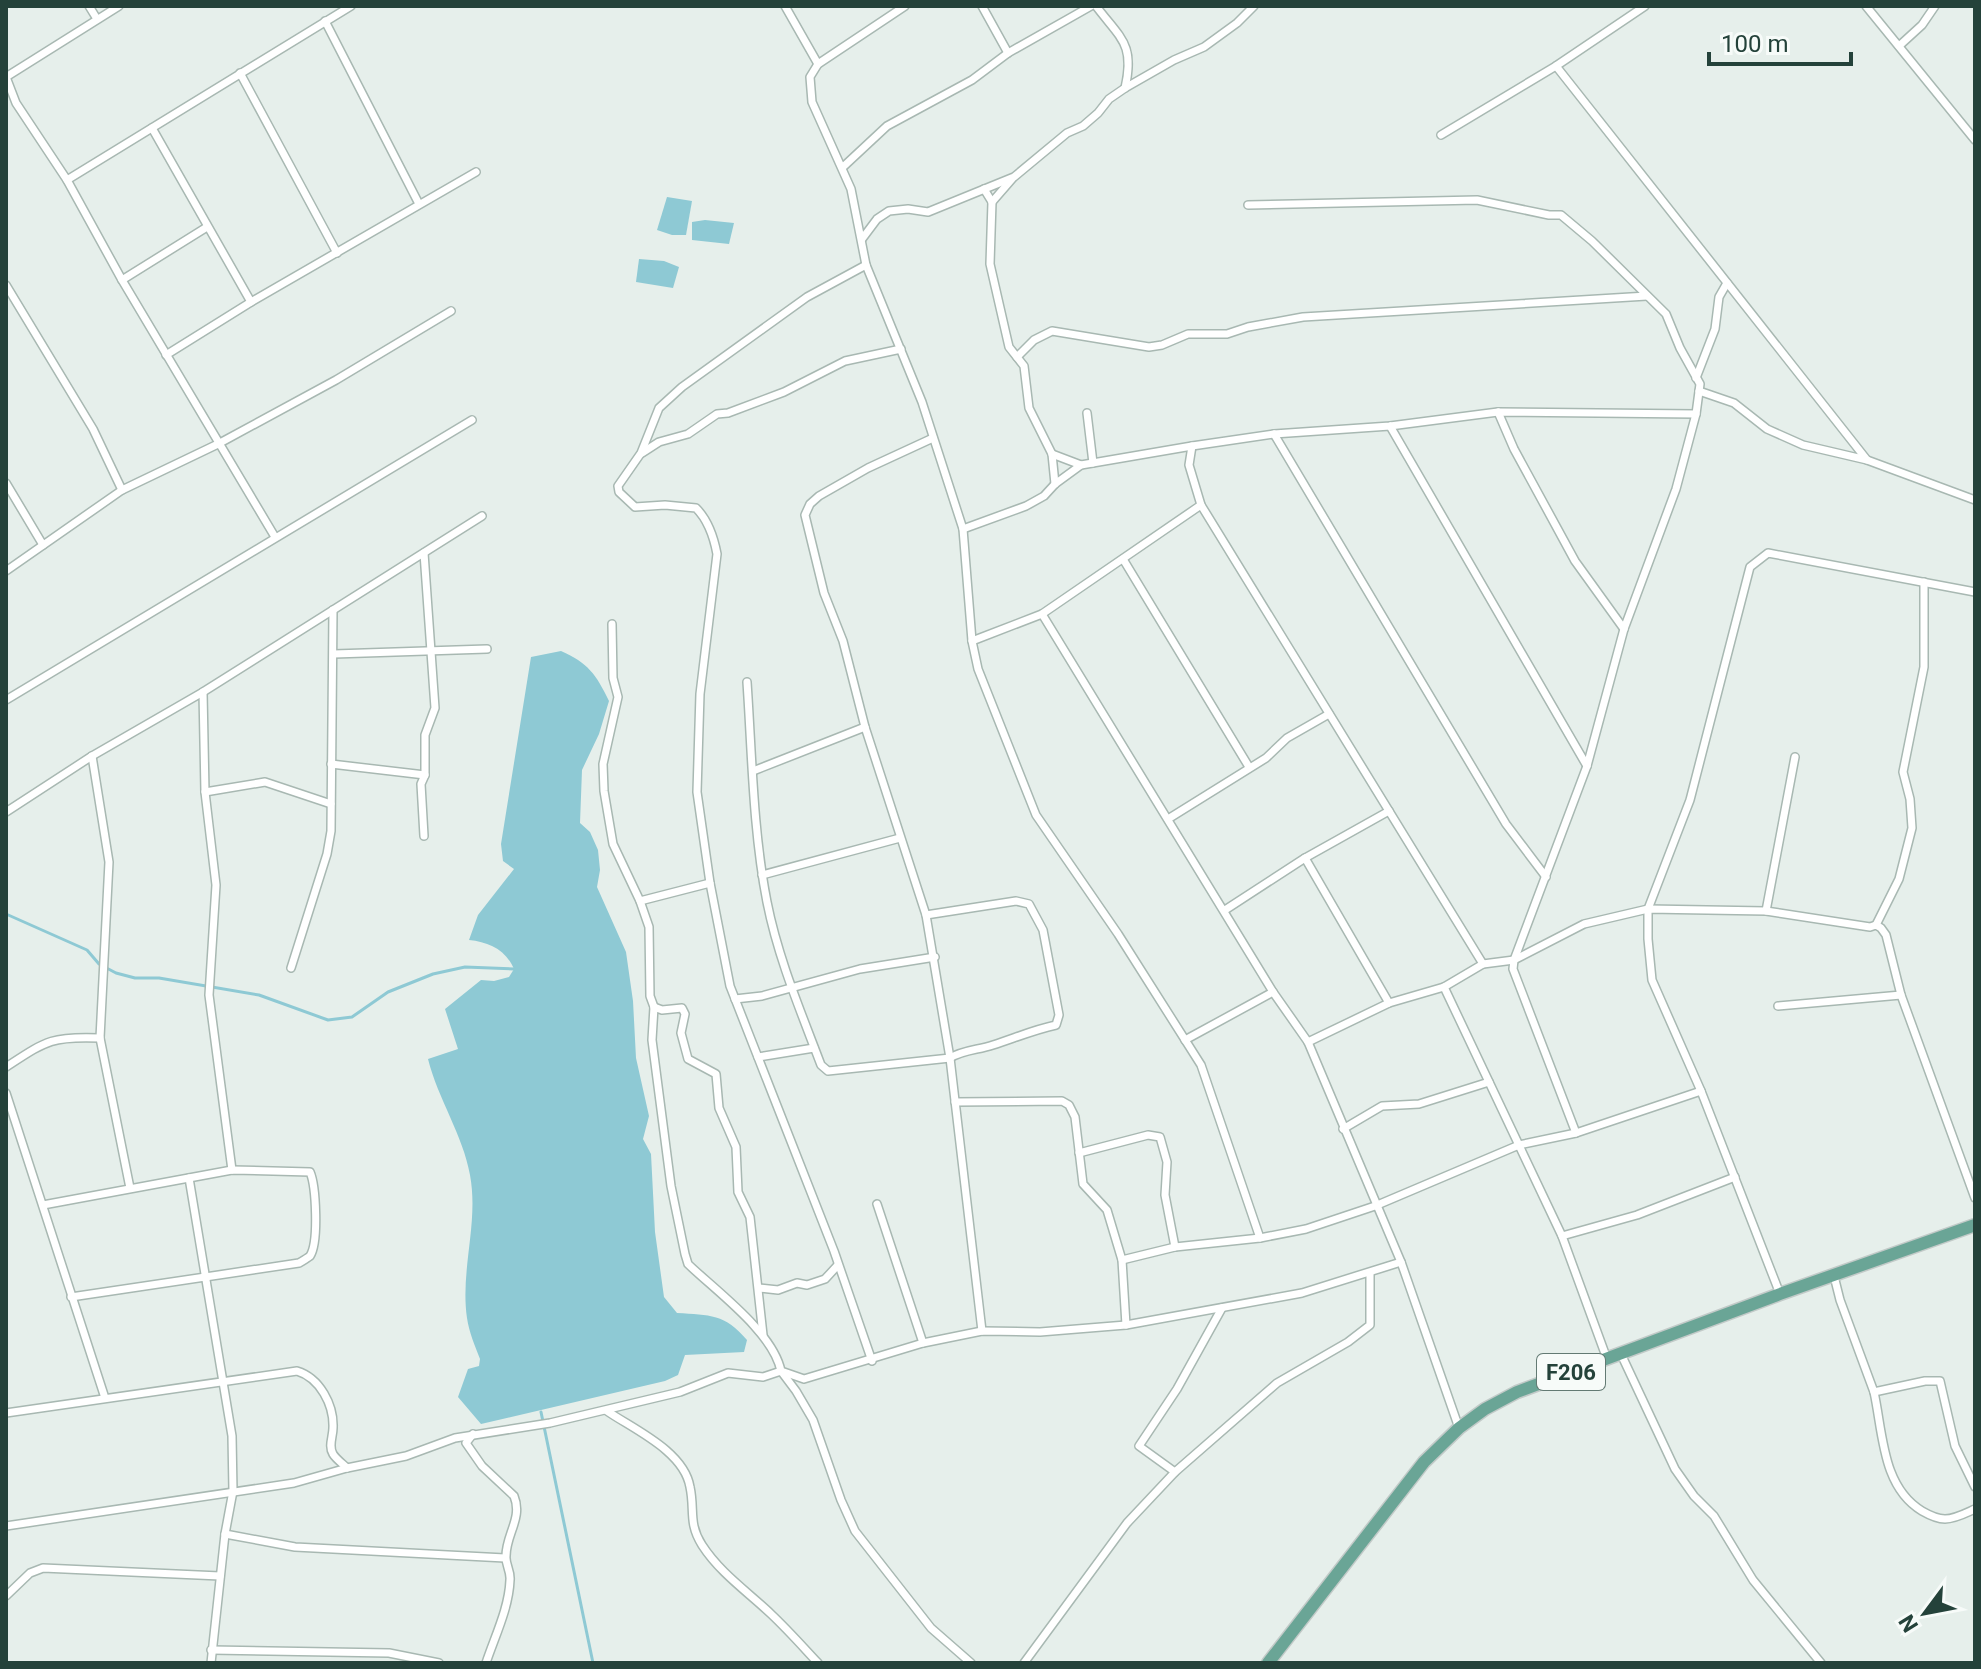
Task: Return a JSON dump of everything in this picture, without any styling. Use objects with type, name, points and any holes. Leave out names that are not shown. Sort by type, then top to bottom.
[{"type":"main road","name":"F206","points":[[1268,1663],[1424,1462],[1459,1428],[1485,1409],[1517,1392],[1975,1225]]},
{"type":"street","points":[[89,6],[97,19]]},
{"type":"street","points":[[119,6],[6,77],[16,103],[67,180],[122,280],[275,537]]},
{"type":"street","points":[[67,180],[351,6]]},
{"type":"street","points":[[785,6],[818,64]]},
{"type":"street","points":[[982,6],[1008,53]]},
{"type":"street","points":[[843,167],[887,126],[972,80],[1008,53],[1094,6],[1127,47],[1130,68],[1125,88]]},
{"type":"street","points":[[992,202],[1014,177],[1067,133],[1083,126],[1109,99],[1174,60],[1204,47],[1254,6]]},
{"type":"street","points":[[1441,135],[1556,66],[1645,6]]},
{"type":"street","points":[[1866,6],[1975,140]]},
{"type":"street","points":[[1899,46],[1922,25],[1935,6]]},
{"type":"street","points":[[901,7],[818,64],[810,77],[812,102],[843,167],[866,265],[901,349],[963,529],[972,641],[978,669],[1036,815],[1118,934],[1201,1065],[1260,1238]]},
{"type":"street","points":[[325,21],[419,204]]},
{"type":"street","points":[[1556,66],[1867,460]]},
{"type":"street","points":[[240,73],[337,253]]},
{"type":"street","points":[[152,128],[251,302]]},
{"type":"street","points":[[166,355],[251,302],[476,172]]},
{"type":"street","points":[[862,239],[877,219],[889,211],[908,209],[928,212],[1014,177]]},
{"type":"street","points":[[984,189],[992,202],[990,264],[1009,347],[1024,366],[1029,408],[1052,454],[1055,484]]},
{"type":"street","points":[[1248,205],[1477,200],[1561,215],[1666,314],[1700,384],[1696,414],[1676,489],[1624,629],[1587,766],[1514,960],[1513,969],[1576,1133]]},
{"type":"street","points":[[122,280],[207,227]]},
{"type":"street","points":[[866,265],[807,297],[682,387],[659,408],[641,453],[618,486],[619,492],[635,507],[665,505],[696,508],[704,516],[715,542],[717,554],[700,694],[697,792],[710,883],[735,999],[872,1361]]},
{"type":"street","points":[[1696,378],[1715,329],[1719,297],[1727,283]]},
{"type":"street","points":[[6,285],[93,429],[122,490]]},
{"type":"street","points":[[1017,357],[1034,340],[1052,331],[1149,347],[1188,334],[1227,334],[1303,317],[1647,296]]},
{"type":"street","points":[[6,571],[122,490],[218,444],[336,380],[451,311]]},
{"type":"street","points":[[641,453],[659,442],[688,434],[717,414],[728,413],[784,392],[845,361],[901,349]]},
{"type":"street","points":[[1699,391],[1734,403],[1767,429],[1803,445],[1867,460],[1975,500]]},
{"type":"street","points":[[963,529],[1026,506],[1044,496],[1081,465],[1192,446],[1274,434],[1390,426],[1498,412],[1696,414]]},
{"type":"street","points":[[1498,412],[1514,449],[1575,561],[1624,629]]},
{"type":"street","points":[[1087,413],[1093,463]]},
{"type":"street","points":[[6,700],[472,420]]},
{"type":"street","points":[[1390,426],[1587,766]]},
{"type":"street","points":[[1274,434],[1506,824],[1546,877]]},
{"type":"street","points":[[933,438],[868,468],[819,496],[810,504],[805,515],[824,593],[843,641],[865,727],[926,915],[950,1058],[982,1331]]},
{"type":"street","points":[[1192,446],[1189,465],[1201,505],[1483,964]]},
{"type":"street","points":[[1052,454],[1081,465]]},
{"type":"street","points":[[6,483],[43,545]]},
{"type":"street","points":[[972,641],[1042,614],[1201,505]]},
{"type":"street","points":[[6,812],[482,516]]},
{"type":"street","points":[[424,553],[435,708],[425,735],[425,775],[421,784],[424,836]]},
{"type":"street","points":[[1780,1294],[1701,1091],[1652,980],[1648,909],[1690,800],[1750,567],[1768,553],[1975,592]]},
{"type":"street","points":[[1123,559],[1249,767]]},
{"type":"street","points":[[1308,1042],[1389,1003],[1444,987],[1483,964],[1514,960],[1584,924],[1648,909],[1766,911],[1870,927],[1876,925],[1899,879],[1912,828],[1910,799],[1903,772],[1924,667],[1924,582]]},
{"type":"street","points":[[291,968],[327,854],[331,831],[333,610]]},
{"type":"street","points":[[1042,614],[1273,992],[1308,1042],[1401,1262],[1459,1428]]},
{"type":"street","points":[[612,624],[613,678],[618,697],[603,764],[604,791],[613,844],[649,927],[650,996],[654,1007],[652,1040],[671,1186],[688,1264],[763,1336],[781,1371],[813,1420],[855,1531],[931,1628],[971,1663]]},
{"type":"street","points":[[334,654],[487,649]]},
{"type":"street","points":[[747,682],[762,875],[768,907],[792,988],[821,1065],[828,1071],[950,1058],[1025,1031],[1056,1025],[1059,1015],[1043,930],[1029,904],[1016,901],[926,915]]},
{"type":"street","points":[[203,692],[205,792],[216,885],[209,995],[232,1170]]},
{"type":"street","points":[[1168,819],[1266,758],[1287,738],[1329,714]]},
{"type":"street","points":[[753,771],[865,727]]},
{"type":"street","points":[[92,756],[109,862],[100,1038],[130,1188]]},
{"type":"street","points":[[1766,911],[1795,757]]},
{"type":"street","points":[[331,764],[425,775]]},
{"type":"street","points":[[205,792],[265,782],[331,804]]},
{"type":"street","points":[[1225,910],[1305,858],[1389,811]]},
{"type":"street","points":[[762,875],[900,838]]},
{"type":"street","points":[[1305,858],[1389,1003]]},
{"type":"street","points":[[640,901],[710,883]]},
{"type":"street","points":[[1876,925],[1886,935],[1901,995],[1975,1198]]},
{"type":"street","points":[[735,999],[762,996],[860,969],[935,957]]},
{"type":"street","points":[[1444,987],[1562,1236],[1607,1359]]},
{"type":"street","points":[[1185,1040],[1273,992]]},
{"type":"street","points":[[1778,1006],[1901,995]]},
{"type":"street","points":[[654,1007],[662,1010],[682,1008],[685,1014],[681,1033],[688,1059],[716,1074],[719,1108],[736,1147],[738,1192],[750,1217],[763,1336]]},
{"type":"street","points":[[6,1067],[45,1041],[68,1036],[100,1038]]},
{"type":"street","points":[[758,1057],[814,1048]]},
{"type":"street","points":[[1343,1129],[1382,1106],[1419,1104],[1489,1082]]},
{"type":"street","points":[[1122,1260],[1175,1247],[1260,1238],[1306,1229],[1375,1206],[1519,1145],[1576,1133],[1701,1091]]},
{"type":"street","points":[[6,1093],[105,1398]]},
{"type":"street","points":[[955,1102],[1062,1101],[1069,1105],[1075,1117],[1083,1184],[1107,1210],[1122,1260],[1126,1325]]},
{"type":"street","points":[[1079,1153],[1148,1135],[1160,1137],[1167,1162],[1165,1195],[1175,1247]]},
{"type":"street","points":[[43,1205],[232,1170],[310,1172],[315,1201],[312,1248],[309,1256],[299,1263],[71,1297]]},
{"type":"street","points":[[1562,1236],[1637,1215],[1735,1177]]},
{"type":"street","points":[[189,1178],[232,1436],[233,1491],[225,1534],[211,1663]]},
{"type":"street","points":[[877,1204],[923,1343]]},
{"type":"street","points":[[6,1526],[294,1483],[406,1456],[474,1434],[607,1411],[680,1392],[728,1373],[763,1377],[781,1371],[804,1379],[872,1361],[923,1343],[982,1331],[1040,1332],[1126,1325],[1302,1293],[1401,1262]]},
{"type":"street","points":[[759,1288],[778,1290],[797,1283],[807,1285],[825,1279],[838,1265]]},
{"type":"street","points":[[1024,1663],[1127,1523],[1175,1472],[1277,1383],[1348,1342],[1370,1325],[1370,1273]]},
{"type":"street","points":[[1834,1276],[1874,1392],[1887,1464],[1900,1490],[1918,1509],[1932,1517],[1946,1519],[1975,1509]]},
{"type":"street","points":[[1175,1472],[1139,1446],[1177,1389],[1222,1308]]},
{"type":"street","points":[[1621,1354],[1675,1469],[1694,1496],[1714,1516],[1753,1580],[1821,1663]]},
{"type":"street","points":[[6,1413],[297,1371],[306,1374],[320,1387],[330,1409],[333,1426],[330,1446],[333,1454],[347,1468]]},
{"type":"street","points":[[1874,1392],[1925,1381],[1940,1381],[1955,1446],[1975,1487]]},
{"type":"street","points":[[607,1411],[655,1439],[683,1470],[690,1487],[693,1528],[702,1544],[717,1565],[772,1615],[818,1663]]},
{"type":"street","points":[[474,1434],[466,1443],[472,1453],[514,1496],[517,1503],[517,1516],[505,1558],[511,1571],[509,1597],[486,1663]]},
{"type":"street","points":[[225,1534],[295,1547],[505,1558]]},
{"type":"street","points":[[6,1596],[30,1573],[43,1568],[220,1576]]},
{"type":"street","points":[[211,1650],[389,1653],[439,1663]]},
{"type":"street","points":[[315,1653],[315,1663]]},
{"type":"water","points":[[667,197],[692,201],[686,235],[657,230]]},
{"type":"water","points":[[692,222],[734,223],[729,244],[692,240]]},
{"type":"water","points":[[639,259],[664,261],[679,267],[673,288],[636,282]]},
{"type":"water","points":[[561,651],[590,670],[609,701],[599,734],[582,770],[580,823],[590,832],[598,850],[600,870],[597,887],[626,952],[636,1058],[649,1116],[643,1139],[651,1154],[655,1232],[664,1297],[677,1313],[699,1314],[724,1321],[747,1340],[744,1352],[685,1355],[678,1375],[665,1381],[481,1424],[458,1397],[468,1369],[479,1366],[480,1359],[469,1328],[465,1300],[472,1211],[470,1175],[428,1059],[458,1049],[445,1009],[481,980],[509,977],[514,969],[496,948],[469,940],[478,915],[514,869],[503,861],[501,844],[531,657]]},
{"type":"waterway","points":[[6,914],[87,950],[99,964],[116,973],[259,995],[328,1020],[352,1017],[388,992],[433,974],[465,967],[514,969]]},
{"type":"waterway","points":[[541,1412],[593,1663]]}]
